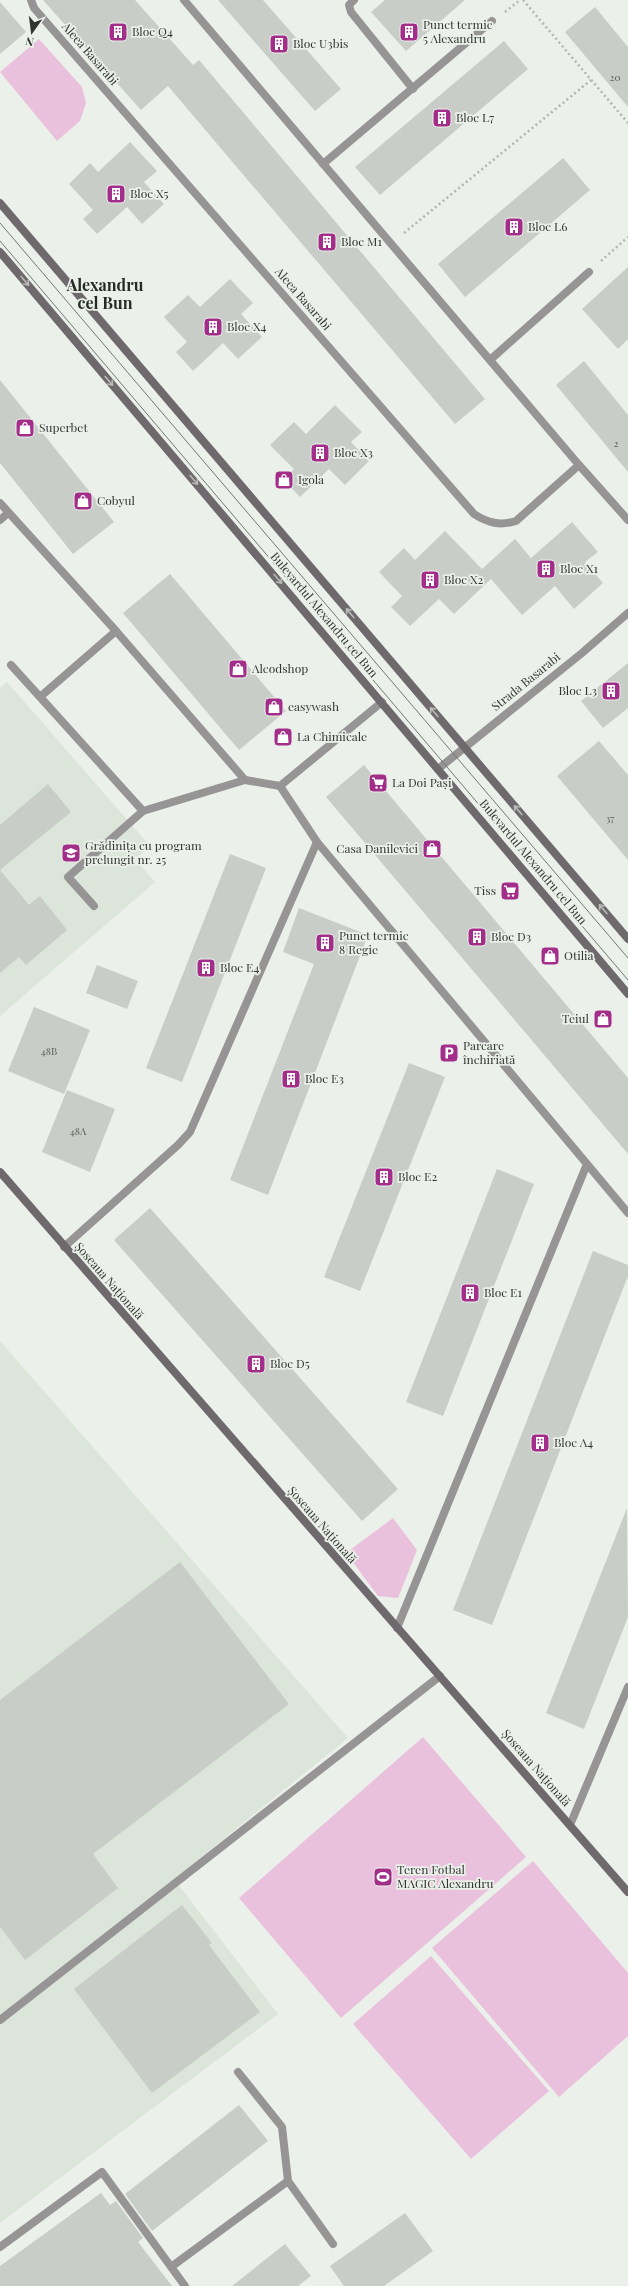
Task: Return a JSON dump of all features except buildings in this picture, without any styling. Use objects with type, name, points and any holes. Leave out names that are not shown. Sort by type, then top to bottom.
[{"type":"main road","name":"Bulevardul Alexandru cel Bun","points":[[0,203],[628,939]]},
{"type":"main road","name":"Bulevardul Alexandru cel Bun","points":[[0,252],[628,994]]},
{"type":"main road","name":"Șoseaua Națională","points":[[0,1172],[628,1892]]},
{"type":"street","name":"Aleea Basarabi","points":[[31,0],[34,8],[474,514],[486,522],[496,524],[505,525],[516,521],[579,465]]},
{"type":"street","points":[[184,0],[579,465],[628,520]]},
{"type":"street","points":[[354,0],[349,6],[351,12],[413,89]]},
{"type":"street","points":[[323,164],[492,21]]},
{"type":"street","points":[[490,360],[589,272]]},
{"type":"street","points":[[0,503],[116,631],[245,780]]},
{"type":"street","points":[[0,520],[8,513]]},
{"type":"street","name":"Strada Basarabi","points":[[438,769],[582,653],[628,613]]},
{"type":"street","points":[[40,697],[116,631]]},
{"type":"street","points":[[11,665],[143,811]]},
{"type":"street","points":[[280,786],[382,702]]},
{"type":"street","points":[[94,906],[68,877],[143,811],[245,780],[280,786],[318,842],[628,1212]]},
{"type":"street","points":[[64,1247],[178,1145],[190,1132],[318,842]]},
{"type":"street","points":[[397,1628],[587,1164]]},
{"type":"street","points":[[0,2020],[440,1676]]},
{"type":"street","points":[[570,1825],[628,1687]]},
{"type":"street","points":[[238,2072],[282,2127],[288,2181],[333,2244]]},
{"type":"street","points":[[0,2247],[102,2172],[185,2286]]},
{"type":"street","points":[[171,2267],[288,2181]]},
{"type":"path","points":[[523,0],[628,124]]},
{"type":"path","points":[[391,243],[591,80]]},
{"type":"path","points":[[589,272],[628,237]]},
{"type":"shaded area","points":[[39,39],[82,87],[86,103],[80,121],[57,141],[0,72]]},
{"type":"shaded area","name":"Grădinița cu program prelungit nr. 25","points":[[7,682],[150,846],[135,859],[155,882],[0,1016],[0,688]]},
{"type":"shaded area","points":[[0,1341],[348,1738],[174,1879],[278,2014],[0,2223]]},
{"type":"shaded area","points":[[393,1518],[417,1550],[398,1598],[378,1596],[346,1553]]},
{"type":"shaded area","name":"Teren Fotbal MAGIC Alexandru","points":[[423,1737],[526,1857],[341,2018],[239,1898]]},
{"type":"shaded area","points":[[533,1861],[628,1973],[628,2036],[559,2097],[432,1948]]},
{"type":"shaded area","points":[[431,1956],[549,2091],[471,2159],[353,2024]]},
{"type":"tram line","points":[[0,223],[628,958]]},
{"type":"tram line","points":[[0,241],[628,980]]},
{"type":"place","name":"Bloc Q4","points":[[118,32]]},
{"type":"place","name":"Punct termic 5 Alexandru","points":[[409,32]]},
{"type":"place","name":"Bloc U3bis","points":[[279,44]]},
{"type":"place","name":"Bloc L7","points":[[442,118]]},
{"type":"place","name":"Bloc X5","points":[[116,194]]},
{"type":"place","name":"Bloc L6","points":[[514,227]]},
{"type":"place","name":"Bloc M1","points":[[327,242]]},
{"type":"place","name":"Bloc X4","points":[[213,327]]},
{"type":"place","name":"Superbet","points":[[25,428]]},
{"type":"place","name":"Bloc X3","points":[[320,453]]},
{"type":"place","name":"Igola","points":[[284,480]]},
{"type":"place","name":"Cobyul","points":[[83,501]]},
{"type":"place","name":"Bloc X1","points":[[546,569]]},
{"type":"place","name":"Bloc X2","points":[[430,580]]},
{"type":"place","name":"Alcodshop","points":[[238,669]]},
{"type":"place","name":"Bloc L3","points":[[611,691]]},
{"type":"place","name":"easywash","points":[[274,707]]},
{"type":"place","name":"La Chimicale","points":[[283,737]]},
{"type":"place","name":"La Doi Pași","points":[[378,783]]},
{"type":"place","name":"Casa Danilevici","points":[[432,849]]},
{"type":"place","name":"Grădinița cu program prelungit nr. 25","points":[[71,853]]},
{"type":"place","name":"Tiss","points":[[510,891]]},
{"type":"place","name":"Bloc D3","points":[[477,937]]},
{"type":"place","name":"Punct termic 8 Regie","points":[[325,943]]},
{"type":"place","name":"Otilia","points":[[550,956]]},
{"type":"place","name":"Bloc E4","points":[[206,968]]},
{"type":"place","name":"Teiul","points":[[603,1019]]},
{"type":"place","name":"Parcare închiriată","points":[[449,1053]]},
{"type":"place","name":"Bloc E3","points":[[291,1079]]},
{"type":"place","name":"Bloc E2","points":[[384,1177]]},
{"type":"place","name":"Bloc E1","points":[[470,1293]]},
{"type":"place","name":"Bloc D5","points":[[256,1364]]},
{"type":"place","name":"Bloc A4","points":[[540,1443]]},
{"type":"place","name":"Teren Fotbal MAGIC Alexandru","points":[[383,1877]]},
{"type":"district","name":"Alexandru cel Bun","points":[[105,294]]}]
